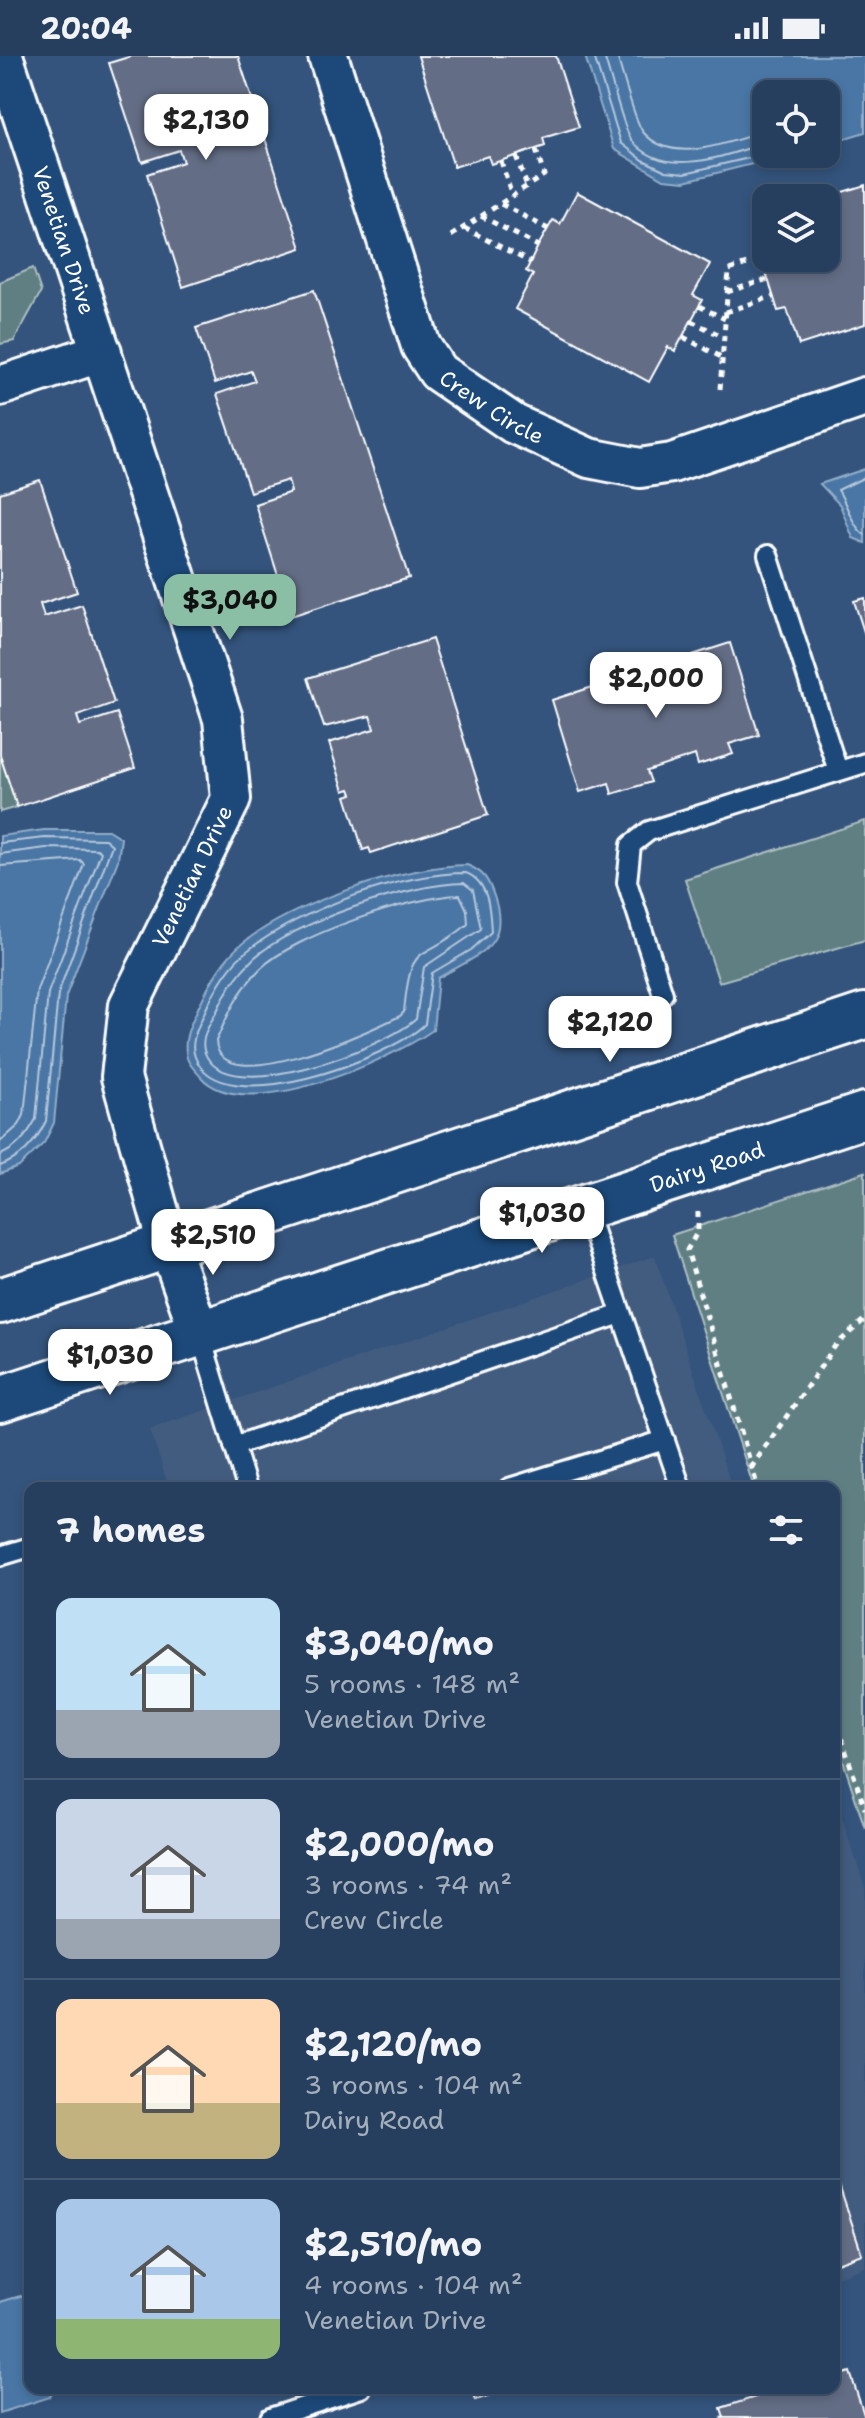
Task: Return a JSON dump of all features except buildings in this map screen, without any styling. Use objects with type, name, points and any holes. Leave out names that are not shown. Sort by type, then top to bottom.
[{"type":"street","name":"Venetian Drive","points":[[3,56],[223,719],[231,799],[129,1005],[121,1077],[168,1244],[199,1331]]},
{"type":"street","name":"Crew Circle","points":[[328,56],[421,346],[438,372],[514,424],[589,458],[640,468],[672,463],[865,397]]},
{"type":"street","points":[[0,386],[102,352]]},
{"type":"street","points":[[0,1301],[865,1016]]},
{"type":"street","name":"Dairy Road","points":[[0,1399],[199,1331],[865,1115]]},
{"type":"lane","points":[[768,555],[838,771]]},
{"type":"lane","points":[[663,994],[627,882],[631,845],[649,831],[865,763]]},
{"type":"lane","points":[[584,1206],[679,1482]]},
{"type":"lane","points":[[234,1446],[621,1314]]},
{"type":"lane","points":[[199,1331],[245,1482]]},
{"type":"lane","points":[[528,1482],[665,1440]]},
{"type":"lane","points":[[0,1556],[24,1549]]},
{"type":"lane","points":[[270,2418],[343,2394]]},
{"type":"path","points":[[451,236],[544,175],[536,150]]},
{"type":"path","points":[[516,156],[527,186]]},
{"type":"path","points":[[501,161],[512,196]]},
{"type":"path","points":[[500,204],[548,229]]},
{"type":"path","points":[[481,216],[538,246]]},
{"type":"path","points":[[464,228],[530,262]]},
{"type":"path","points":[[720,389],[729,270],[752,262]]},
{"type":"path","points":[[727,292],[768,279]]},
{"type":"path","points":[[699,306],[726,316],[774,296]]},
{"type":"path","points":[[691,321],[724,337]]},
{"type":"path","points":[[683,337],[723,358]]},
{"type":"path","points":[[698,1207],[698,1231],[687,1250],[756,1482]]},
{"type":"path","points":[[751,1468],[835,1346],[865,1319]]},
{"type":"path","points":[[840,1734],[865,1809]]},
{"type":"shaded area","points":[[655,1256],[730,1482],[167,1482],[150,1429]]},
{"type":"shaded area","points":[[840,1812],[865,1888],[865,2267],[840,2276]]},
{"type":"green space","points":[[33,268],[41,292],[14,341],[0,344],[0,282]]},
{"type":"green space","points":[[0,755],[17,807],[0,812]]},
{"type":"green space","points":[[865,821],[865,940],[719,982],[685,879]]},
{"type":"green space","points":[[865,1172],[865,1828],[840,1751],[840,1482],[752,1482],[672,1235]]},
{"type":"water","points":[[585,56],[865,56],[865,132],[840,140],[840,80],[752,80],[752,164],[685,181],[664,179],[614,149]]},
{"type":"water","points":[[865,469],[865,543],[853,538],[840,505],[820,484]]},
{"type":"water","points":[[44,830],[108,830],[121,838],[118,860],[66,996],[54,1123],[44,1143],[19,1167],[0,1174],[0,836]]},
{"type":"water","points":[[467,865],[478,870],[490,885],[498,914],[498,928],[487,948],[438,978],[433,1030],[385,1057],[352,1071],[282,1092],[249,1095],[222,1090],[201,1077],[191,1066],[186,1044],[190,1025],[218,971],[244,942],[292,913],[351,889],[412,872]]},
{"type":"water","points":[[24,2295],[24,2394],[51,2394],[0,2413],[0,2302]]}]
